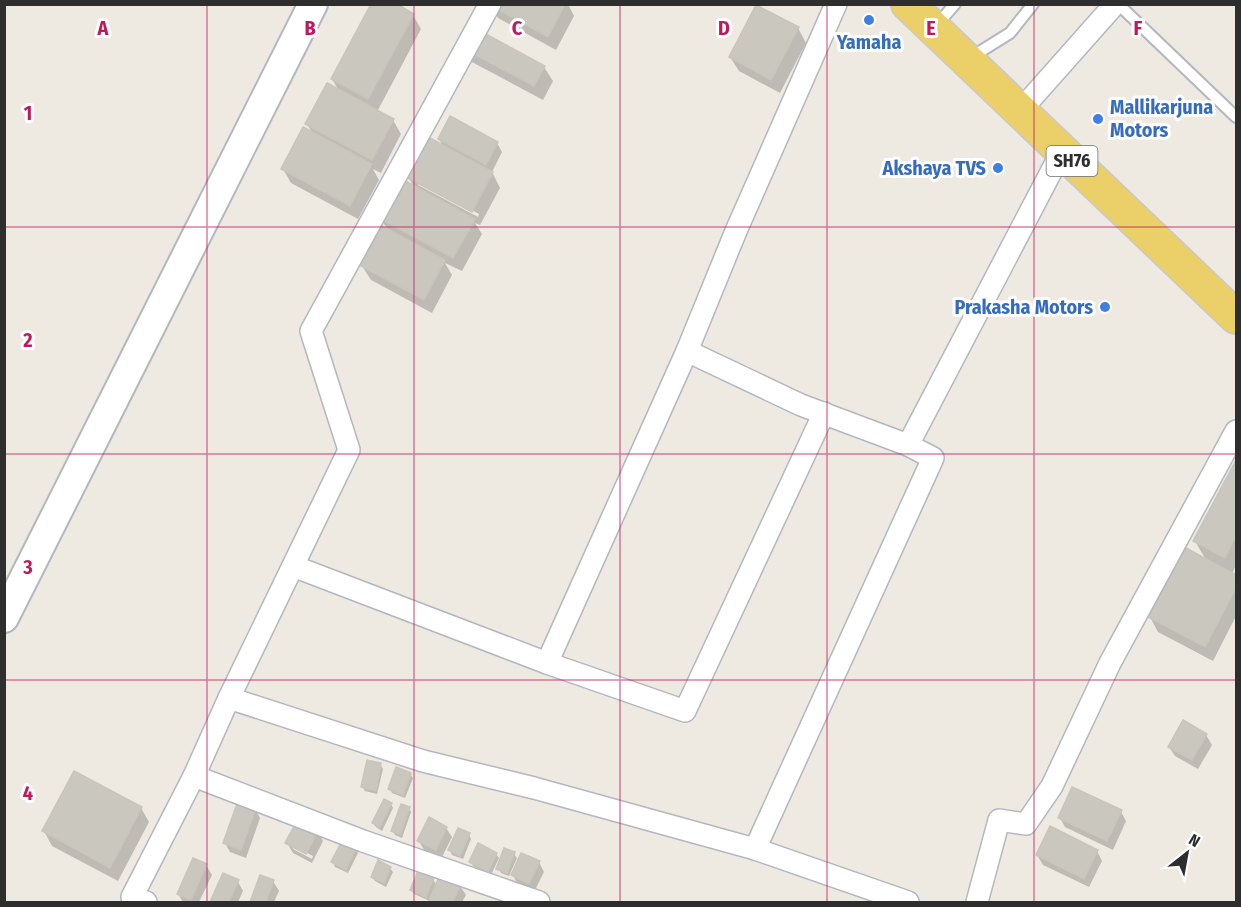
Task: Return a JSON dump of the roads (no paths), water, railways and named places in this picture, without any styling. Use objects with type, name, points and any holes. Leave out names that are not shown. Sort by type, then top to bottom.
[{"type":"main road","name":"SH76","points":[[908,4],[944,17],[967,60],[1236,317]]},
{"type":"street","points":[[4,618],[313,4]]},
{"type":"street","points":[[146,903],[132,897],[194,776],[229,698],[349,450],[311,331],[490,4]]},
{"type":"street","points":[[547,663],[687,351],[736,231],[836,4]]},
{"type":"street","points":[[1020,111],[1117,4]]},
{"type":"street","points":[[908,445],[1062,151]]},
{"type":"street","points":[[687,351],[801,405],[908,445],[933,458],[755,849]]},
{"type":"street","points":[[293,567],[547,663],[685,711],[824,412]]},
{"type":"street","points":[[977,903],[999,820],[1026,824],[1052,786],[1110,663],[1236,431]]},
{"type":"street","points":[[229,698],[423,761],[534,788],[755,849],[908,903]]},
{"type":"street","points":[[194,776],[363,841],[539,903]]},
{"type":"lane","points":[[967,60],[1010,33],[1033,4]]},
{"type":"lane","points":[[1117,4],[1236,117]]},
{"type":"place","name":"Yamaha","points":[[869,20]]},
{"type":"place","name":"Mallikarjuna Motors","points":[[1098,119]]},
{"type":"place","name":"Akshaya TVS","points":[[998,168]]},
{"type":"place","name":"Prakasha Motors","points":[[1105,307]]}]
